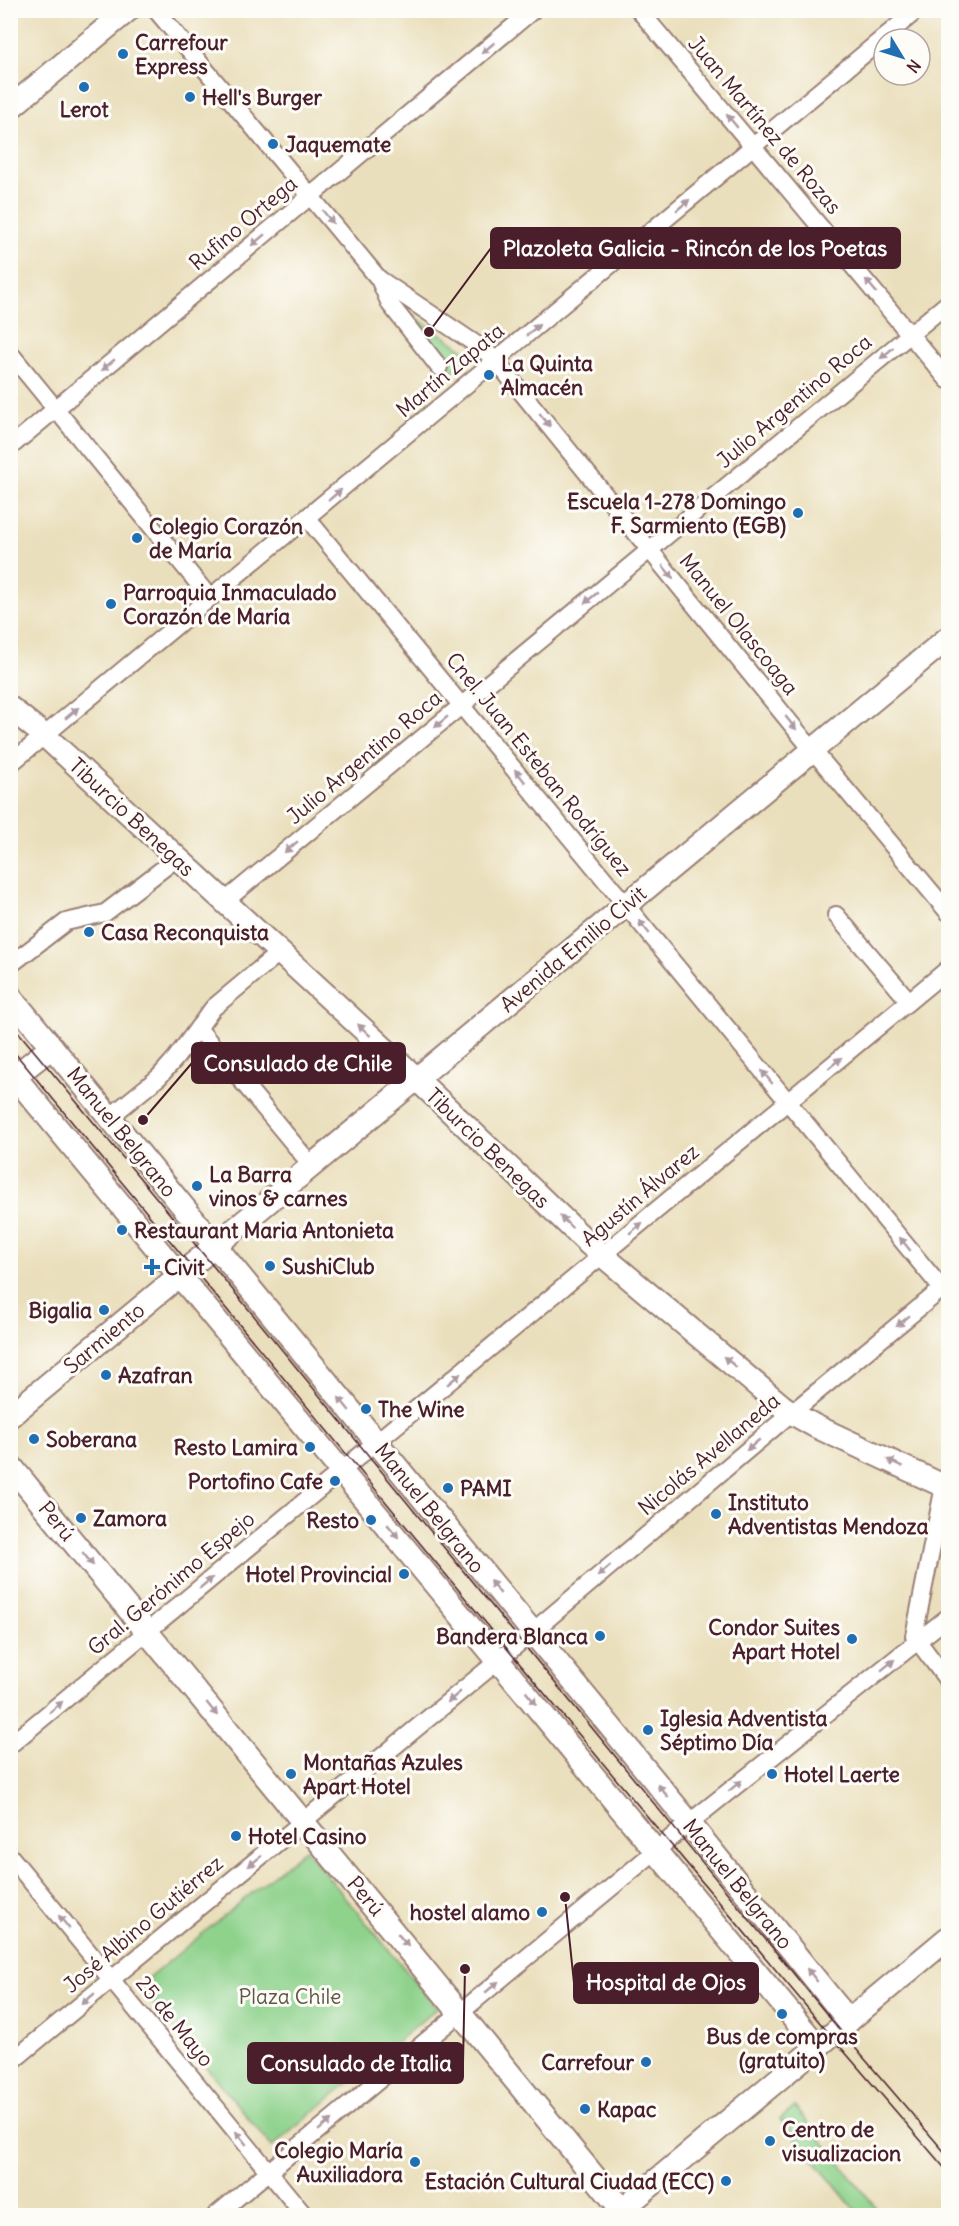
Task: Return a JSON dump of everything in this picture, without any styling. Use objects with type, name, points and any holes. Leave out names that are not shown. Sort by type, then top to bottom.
[{"type":"street","points":[[10,108],[128,10]]},
{"type":"street","name":"Manuel Olascoaga","points":[[156,10],[379,279],[390,304],[439,368]]},
{"type":"street","name":"Rufino Ortega","points":[[10,447],[533,10]]},
{"type":"street","name":"Juan Martínez de Rozas","points":[[639,10],[948,380]]},
{"type":"street","name":"Martín Zapata","points":[[10,764],[918,10]]},
{"type":"street","name":"Manuel Olascoaga","points":[[379,279],[444,321],[496,361],[948,912]]},
{"type":"street","name":"Julio Argentino Roca","points":[[224,902],[948,303]]},
{"type":"street","points":[[10,353],[210,598]]},
{"type":"street","name":"Cnel. Juan Esteban Rodríguez","points":[[307,518],[788,1102],[945,1286]]},
{"type":"street","name":"Avenida Emilio Civit","points":[[207,1253],[948,638]]},
{"type":"street","name":"Tiburcio Benegas","points":[[10,708],[45,736],[280,952],[603,1255],[792,1413],[946,1487]]},
{"type":"street","points":[[10,965],[66,922],[105,913],[177,858]]},
{"type":"street","points":[[836,915],[909,1001]]},
{"type":"street","points":[[110,1118],[159,1077],[213,1008],[280,952]]},
{"type":"street","name":"Agustín Álvarez","points":[[359,1456],[948,969]]},
{"type":"street","name":"Manuel Belgrano","points":[[10,996],[110,1118],[207,1253],[359,1456],[499,1660],[673,1837],[842,2026]]},
{"type":"street","points":[[198,1028],[312,1166]]},
{"type":"street","points":[[12,1076],[52,1047]]},
{"type":"street","name":"Manuel Belgrano","points":[[12,1076],[180,1275],[532,1632],[818,2047]]},
{"type":"street","name":"Sarmiento","points":[[10,1416],[207,1253]]},
{"type":"street","name":"Nicolás Avellaneda","points":[[499,1660],[945,1286]]},
{"type":"street","name":"Gral. Gerónimo Espejo","points":[[10,1745],[359,1456]]},
{"type":"street","name":"Perú","points":[[10,1465],[462,2012],[622,2213]]},
{"type":"street","points":[[946,1487],[914,1638],[948,1681]]},
{"type":"street","points":[[216,2216],[673,1837],[948,1617]]},
{"type":"street","name":"José Albino Gutiérrez","points":[[10,2063],[499,1660]]},
{"type":"street","name":"25 de Mayo","points":[[10,1856],[305,2216]]},
{"type":"street","points":[[622,2213],[948,1938]]},
{"type":"green space","points":[[403,309],[472,355],[452,372]]},
{"type":"green space","name":"Plaza Chile","points":[[305,1849],[437,2008],[272,2147],[139,1986]]},
{"type":"green space","points":[[795,2107],[882,2215],[859,2215],[780,2119]]},
{"type":"tram line","points":[[10,1022],[839,2029],[948,2156]]},
{"type":"tram line","points":[[10,1047],[509,1651],[831,2036],[948,2172]]},
{"type":"place","name":"Carrefour Express","points":[[123,54]]},
{"type":"place","name":"Lerot","points":[[84,87]]},
{"type":"place","name":"Hell's Burger","points":[[190,97]]},
{"type":"place","name":"Jaquemate","points":[[273,144]]},
{"type":"place","name":"Plazoleta Galicia - Rincón de los Poetas","points":[[429,332]]},
{"type":"place","name":"La Quinta Almacén","points":[[489,375]]},
{"type":"place","name":"Escuela 1-278 Domingo F. Sarmiento (EGB)","points":[[798,513]]},
{"type":"place","name":"Colegio Corazón de María","points":[[137,538]]},
{"type":"place","name":"Parroquia Inmaculado Corazón de María","points":[[111,604]]},
{"type":"place","name":"Casa Reconquista","points":[[89,932]]},
{"type":"place","name":"Consulado de Chile","points":[[143,1120]]},
{"type":"place","name":"La Barra vinos & carnes","points":[[197,1186]]},
{"type":"place","name":"Restaurant Maria Antonieta","points":[[122,1230]]},
{"type":"place","name":"SushiClub","points":[[270,1266]]},
{"type":"place","name":"Civit","points":[[152,1267]]},
{"type":"place","name":"Bigalia","points":[[104,1310]]},
{"type":"place","name":"Azafran","points":[[106,1375]]},
{"type":"place","name":"The Wine","points":[[366,1409]]},
{"type":"place","name":"Soberana","points":[[34,1439]]},
{"type":"place","name":"Resto Lamira","points":[[310,1447]]},
{"type":"place","name":"Portofino Cafe","points":[[335,1481]]},
{"type":"place","name":"PAMI","points":[[448,1488]]},
{"type":"place","name":"Instituto Adventistas Mendoza","points":[[716,1514]]},
{"type":"place","name":"Zamora","points":[[81,1518]]},
{"type":"place","name":"Resto","points":[[371,1520]]},
{"type":"place","name":"Hotel Provincial","points":[[404,1574]]},
{"type":"place","name":"Bandera Blanca","points":[[600,1636]]},
{"type":"place","name":"Condor Suites Apart Hotel","points":[[852,1639]]},
{"type":"place","name":"Iglesia Adventista Séptimo Día","points":[[648,1730]]},
{"type":"place","name":"Montañas Azules Apart Hotel","points":[[291,1774]]},
{"type":"place","name":"Hotel Laerte","points":[[772,1774]]},
{"type":"place","name":"Hotel Casino","points":[[236,1836]]},
{"type":"place","name":"Hospital de Ojos","points":[[565,1897]]},
{"type":"place","name":"hostel alamo","points":[[542,1912]]},
{"type":"place","name":"Consulado de Italia","points":[[465,1969]]},
{"type":"place","name":"Bus de compras (gratuito)","points":[[782,2014]]},
{"type":"place","name":"Carrefour","points":[[646,2062]]},
{"type":"place","name":"Kapac","points":[[585,2109]]},
{"type":"place","name":"Centro de visualizacion","points":[[770,2141]]},
{"type":"place","name":"Colegio María Auxiliadora","points":[[415,2162]]},
{"type":"place","name":"Estación Cultural Ciudad (ECC)","points":[[726,2181]]}]
